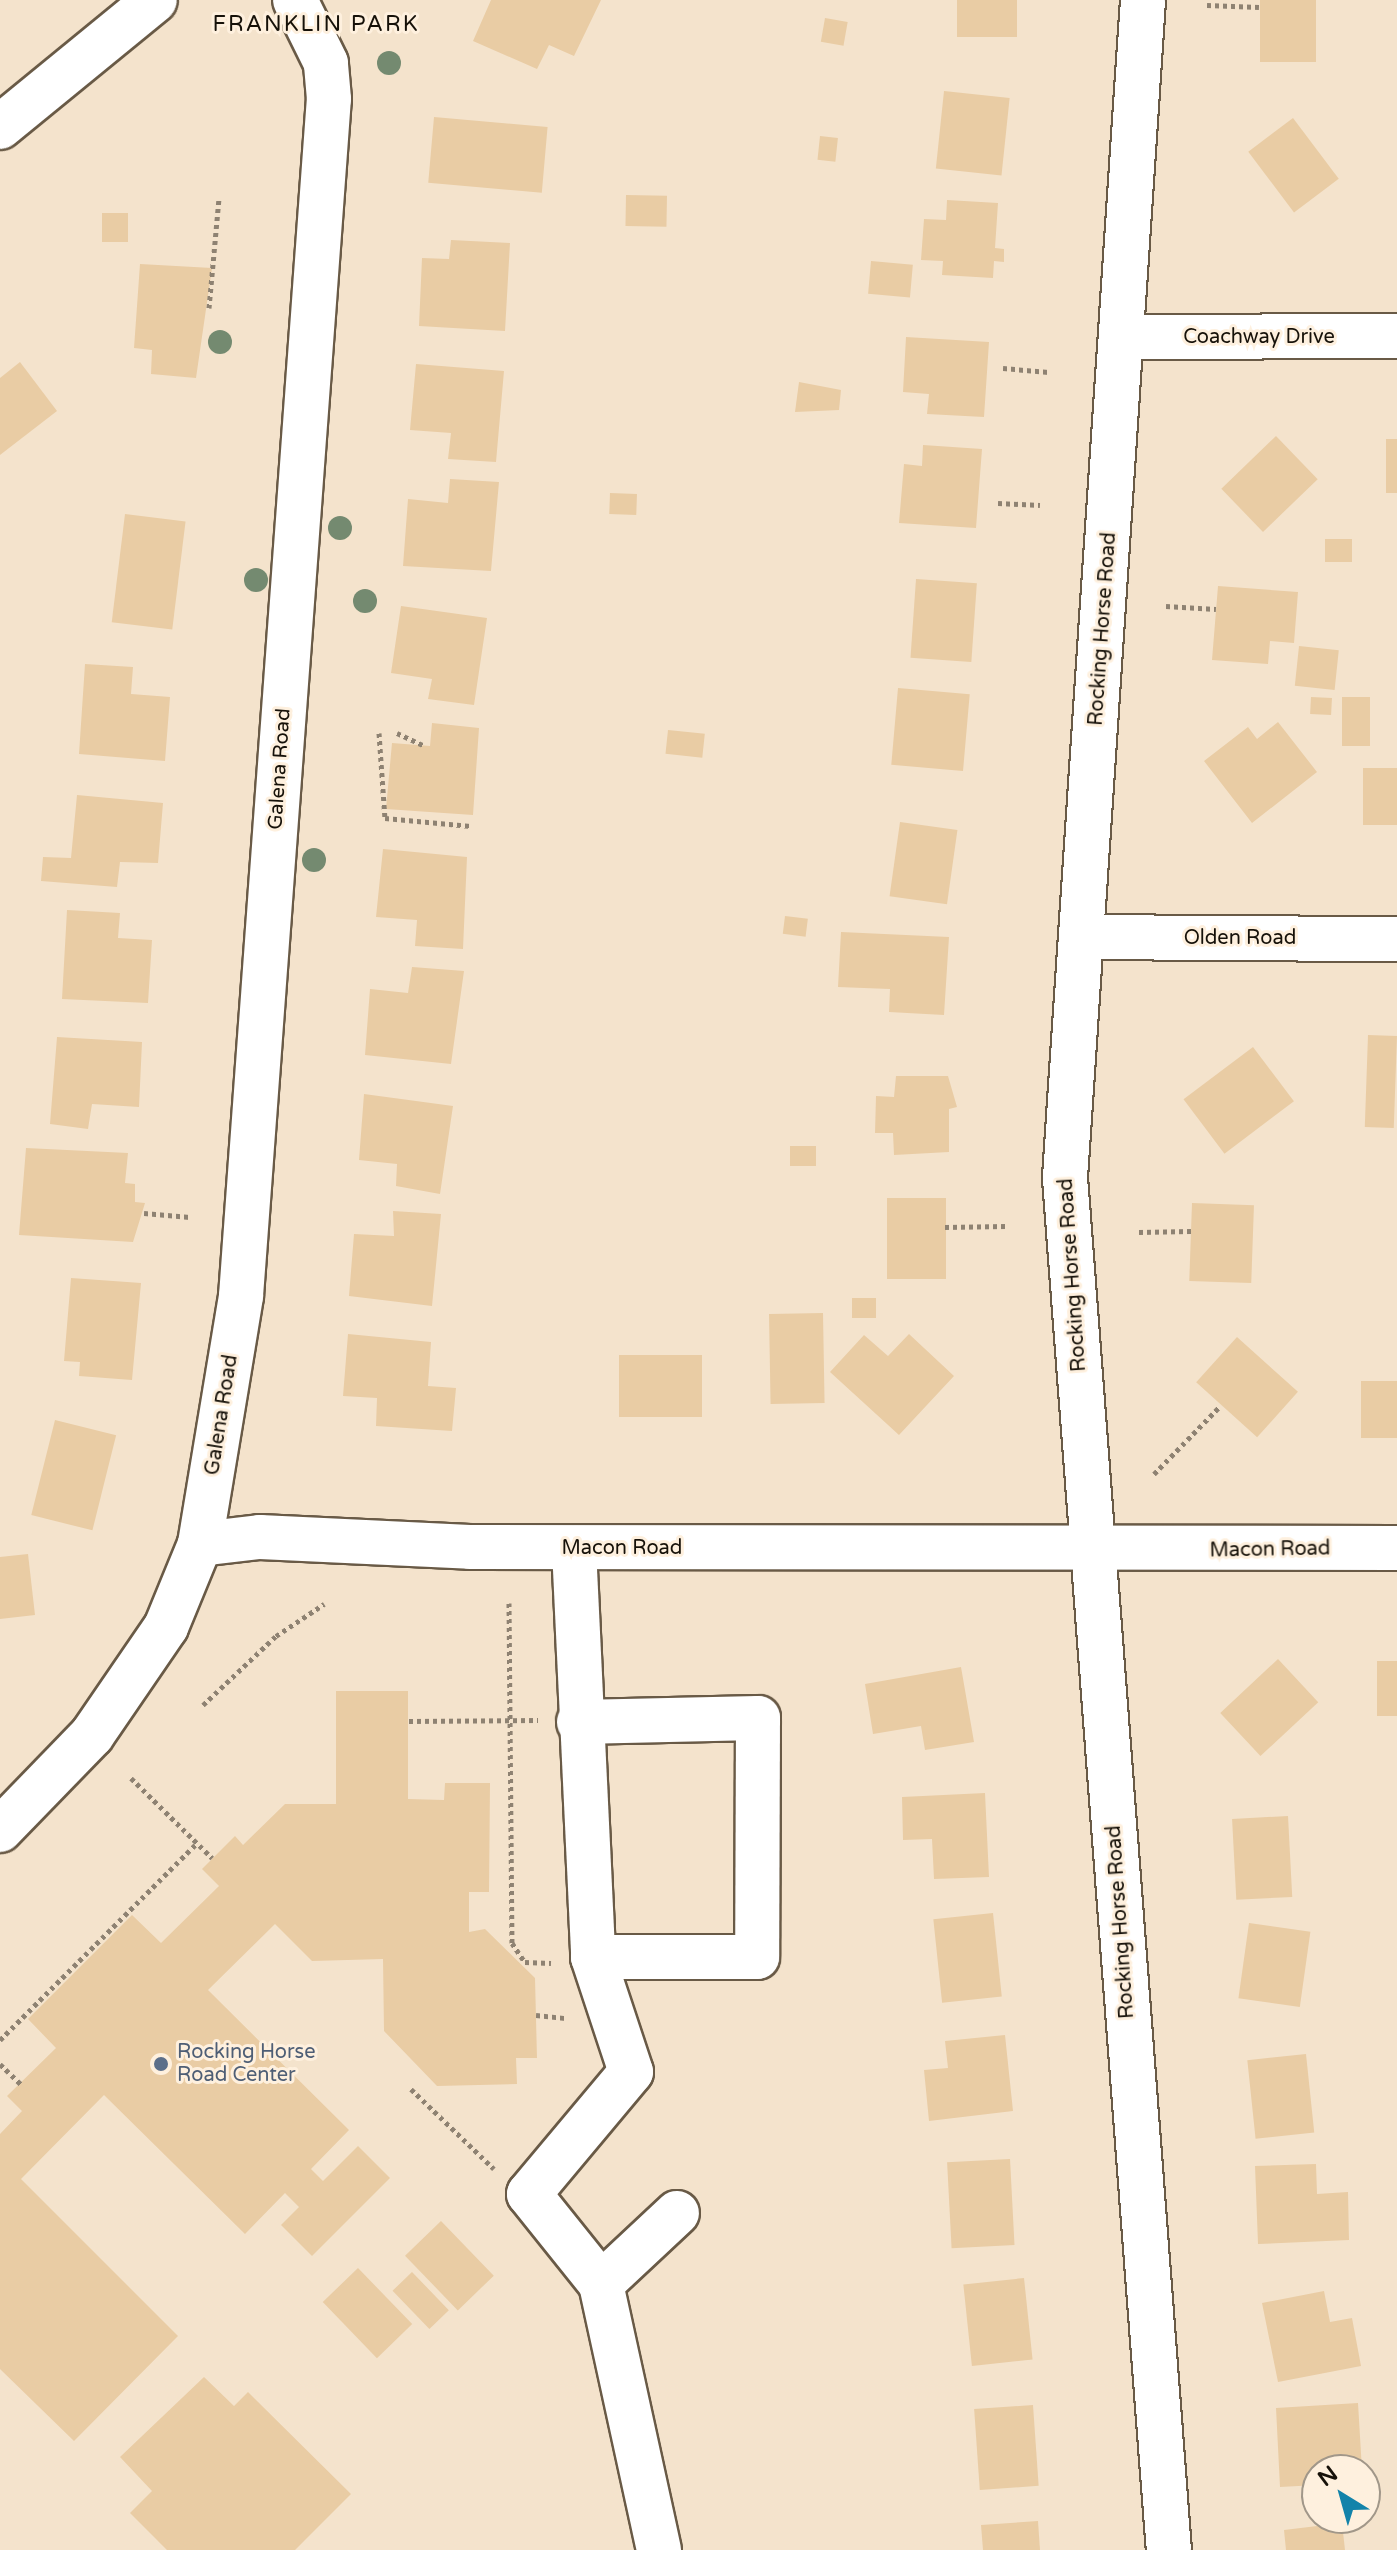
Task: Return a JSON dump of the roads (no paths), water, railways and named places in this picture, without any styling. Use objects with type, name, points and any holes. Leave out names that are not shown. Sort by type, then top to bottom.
[{"type":"street","points":[[0,127],[155,0]]},
{"type":"street","name":"Galena Road","points":[[200,1544],[241,1296],[329,99],[326,63],[295,0]]},
{"type":"street","name":"Rocking Horse Road","points":[[1143,0],[1065,1178],[1169,2550]]},
{"type":"street","name":"Coachway Drive","points":[[1122,337],[1397,336]]},
{"type":"street","name":"Olden Road","points":[[1082,937],[1397,939]]},
{"type":"street","name":"Macon Road","points":[[200,1544],[260,1537],[574,1548],[1093,1552],[1397,1548]]},
{"type":"street","points":[[0,1830],[100,1723],[166,1627],[200,1544]]},
{"type":"street","points":[[574,1548],[579,1722],[580,1960],[631,2072],[529,2194],[601,2284],[659,2550]]},
{"type":"street","points":[[579,1722],[758,1718],[757,1957],[580,1960]]},
{"type":"street","points":[[601,2284],[677,2213]]},
{"type":"place","name":"Rocking Horse Road Center","points":[[161,2064]]},
{"type":"district","name":"FRANKLIN PARK","points":[[316,25]]}]
